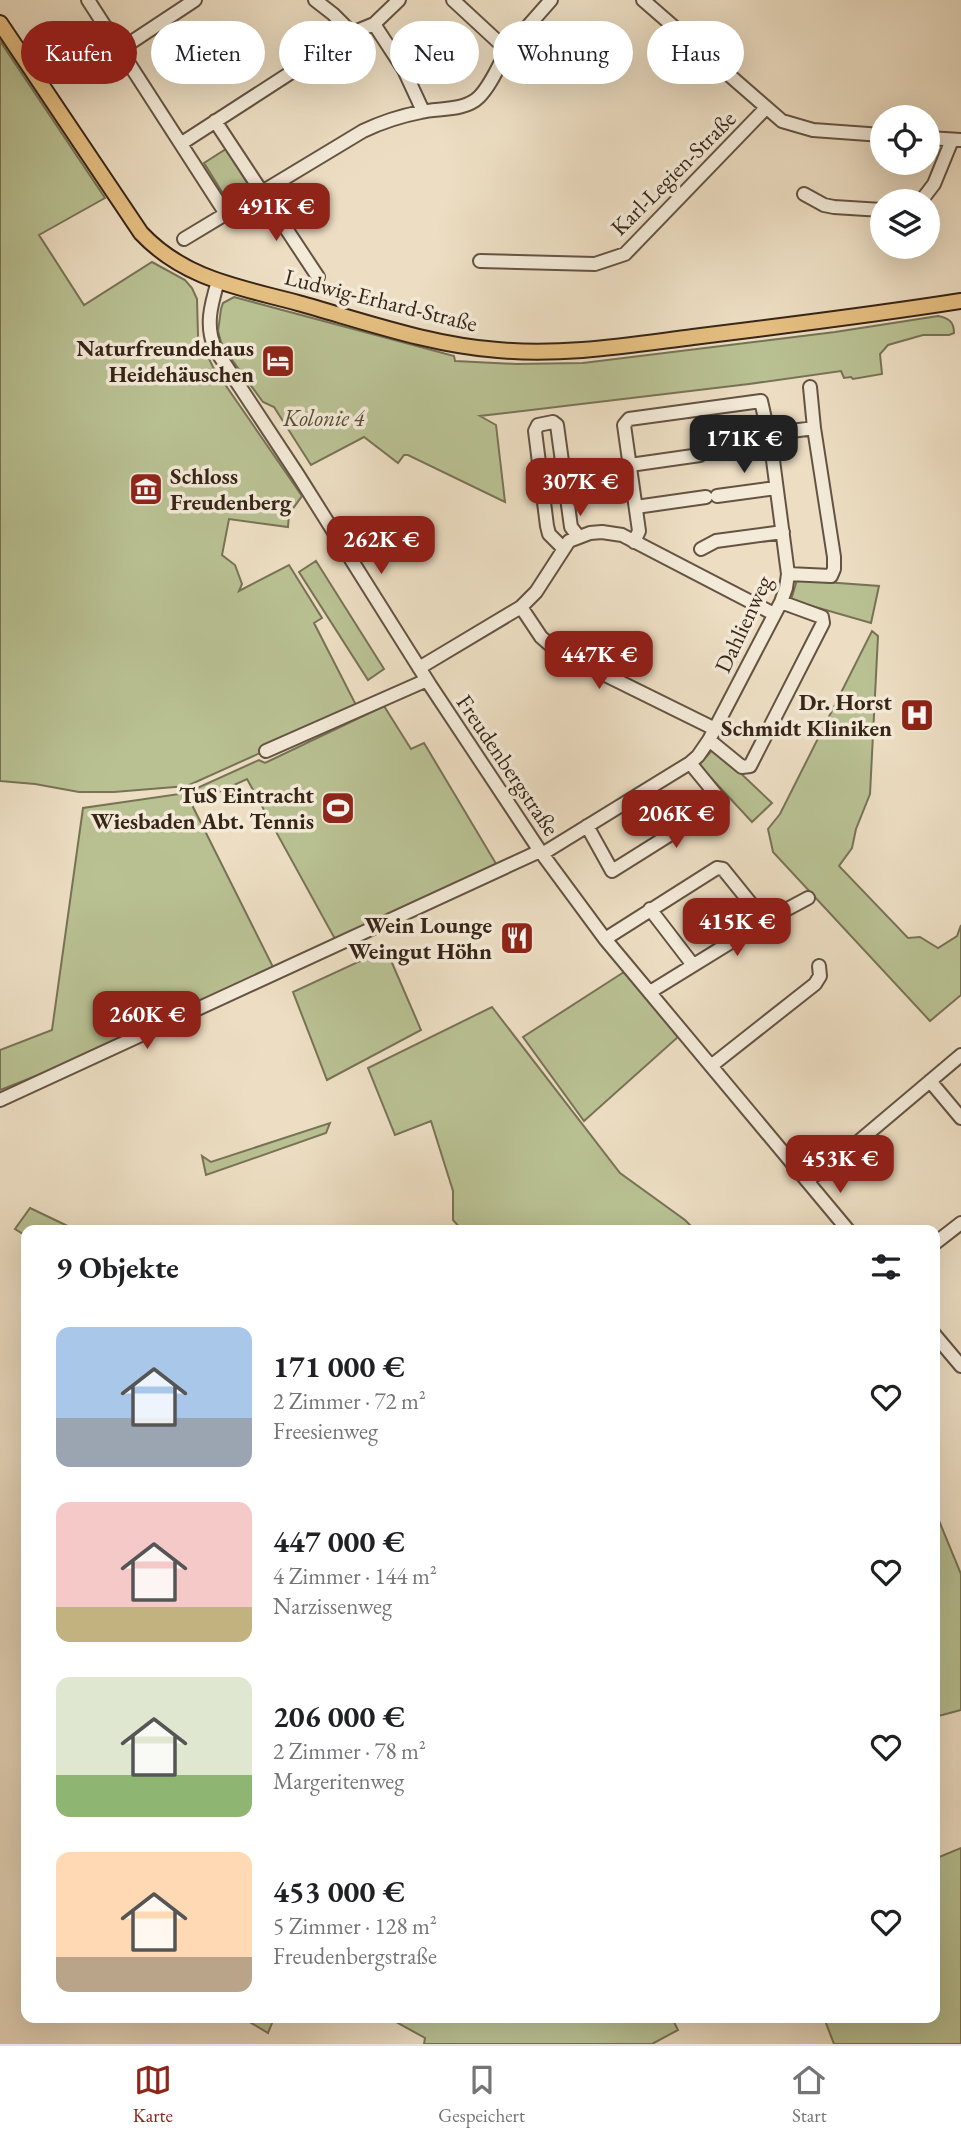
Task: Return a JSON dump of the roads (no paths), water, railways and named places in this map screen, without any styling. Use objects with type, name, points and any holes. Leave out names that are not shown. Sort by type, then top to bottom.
[{"type":"main road","name":"Ludwig-Erhard-Straße","points":[[0,23],[141,233],[158,250],[178,264],[218,281],[431,339],[474,348],[520,352],[589,349],[841,319],[961,301]]},
{"type":"street","points":[[88,0],[102,21]]},
{"type":"street","points":[[137,38],[195,0]]},
{"type":"street","points":[[315,0],[340,21]]},
{"type":"street","points":[[376,22],[400,0]]},
{"type":"street","points":[[453,0],[493,37]]},
{"type":"street","points":[[533,21],[551,0]]},
{"type":"street","points":[[650,2],[782,121],[797,127],[828,132],[870,134]]},
{"type":"street","points":[[376,27],[404,70],[423,111]]},
{"type":"street","points":[[137,74],[226,214]]},
{"type":"street","points":[[184,239],[363,131],[386,121],[423,111],[461,106],[475,101],[493,74]]},
{"type":"street","points":[[182,143],[279,80]]},
{"type":"street","name":"Karl-Legien-Straße","points":[[480,261],[595,264],[625,254],[766,108]]},
{"type":"street","points":[[215,121],[318,277]]},
{"type":"street","points":[[930,189],[956,140]]},
{"type":"street","points":[[804,194],[824,205],[870,208]]},
{"type":"street","name":"Freudenbergstraße","points":[[218,281],[209,317],[210,334],[215,349],[419,668],[541,852],[605,939],[844,1225]]},
{"type":"street","points":[[788,573],[829,577],[834,573],[810,387]]},
{"type":"street","name":"Dahlienweg","points":[[0,1100],[541,852],[698,756],[712,734],[786,588],[788,573],[783,532],[770,439],[761,401],[629,419],[624,425],[630,465]]},
{"type":"street","points":[[563,548],[549,534],[547,526],[536,431],[538,425],[553,422],[557,425],[571,527],[578,536]]},
{"type":"street","points":[[634,542],[639,531],[630,465],[706,454],[814,428]]},
{"type":"street","points":[[636,507],[776,488]]},
{"type":"street","points":[[419,668],[521,607],[536,592],[569,541],[578,536],[602,532],[622,536],[774,614]]},
{"type":"street","points":[[701,549],[716,541],[783,532]]},
{"type":"street","points":[[521,607],[541,638],[557,651],[712,734],[742,767],[750,766],[823,623],[821,617],[781,602]]},
{"type":"street","points":[[266,751],[427,680]]},
{"type":"street","points":[[587,826],[612,871],[722,802],[690,763]]},
{"type":"street","points":[[605,939],[717,867],[720,867],[765,922]]},
{"type":"street","points":[[650,992],[808,898]]},
{"type":"street","points":[[650,909],[693,965]]},
{"type":"street","points":[[711,1066],[814,984],[820,976],[819,966]]},
{"type":"street","points":[[807,1181],[852,1147],[961,1055]]},
{"type":"street","points":[[930,1081],[961,1118]]},
{"type":"street","points":[[940,1239],[961,1223]]},
{"type":"street","points":[[940,1341],[961,1366]]},
{"type":"place","name":"Naturfreundehaus Heidehäuschen","points":[[278,361]]},
{"type":"place","name":"Schloss Freudenberg","points":[[146,489]]},
{"type":"place","name":"Dr. Horst Schmidt Kliniken","points":[[917,715]]},
{"type":"place","name":"TuS Eintracht Wiesbaden Abt. Tennis","points":[[338,808]]},
{"type":"place","name":"Wein Lounge Weingut Höhn","points":[[517,938]]},
{"type":"park label","name":"Kolonie 4","points":[[324,418]]}]
